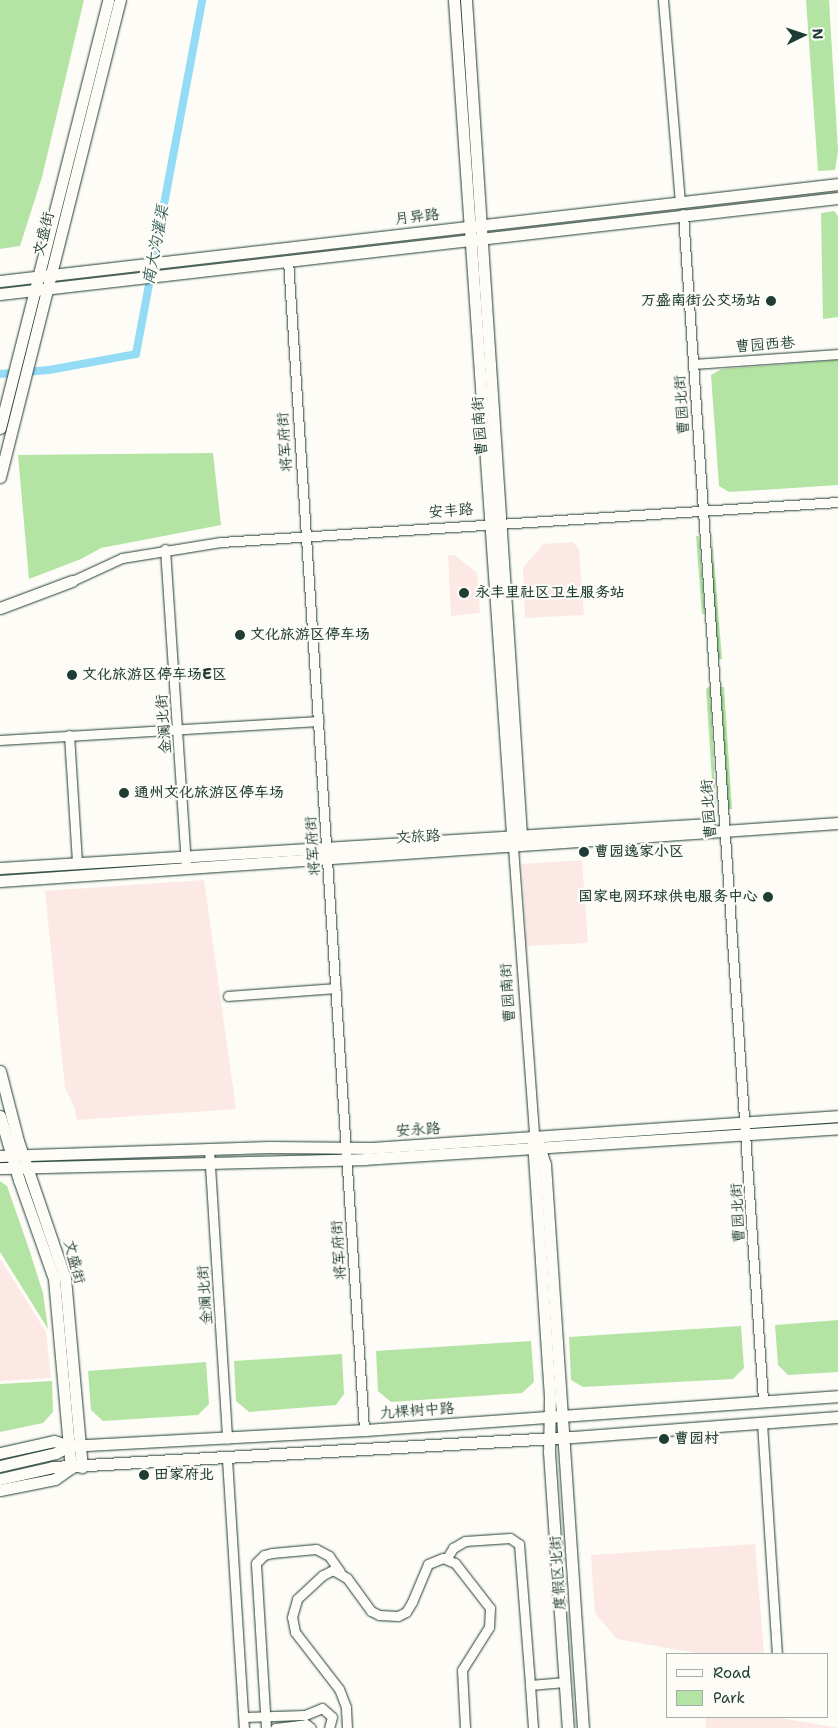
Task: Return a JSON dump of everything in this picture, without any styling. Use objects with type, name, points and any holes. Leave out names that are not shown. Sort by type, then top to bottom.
[{"type":"main road","name":"文盛街","points":[[41,289],[38,276],[108,0]]},
{"type":"main road","name":"文盛街","points":[[0,477],[16,411],[28,341],[41,289],[50,274],[120,0]]},
{"type":"main road","name":"曹园南街","points":[[454,0],[476,225]]},
{"type":"main road","name":"曹园南街","points":[[466,0],[489,524],[515,839]]},
{"type":"main road","name":"月异路","points":[[0,281],[838,184]]},
{"type":"main road","name":"月异路","points":[[0,294],[110,280],[476,240],[683,214],[838,198]]},
{"type":"main road","name":"曹园南街","points":[[476,240],[501,523],[515,839]]},
{"type":"main road","name":"文盛街","points":[[0,428],[28,341]]},
{"type":"main road","name":"安丰路","points":[[0,600],[30,596],[72,581]]},
{"type":"main road","name":"安丰路","points":[[0,608],[72,581]]},
{"type":"main road","name":"文旅路","points":[[0,881],[187,868],[327,853],[724,826],[838,815]]},
{"type":"main road","name":"文旅路","points":[[724,826],[838,823]]},
{"type":"main road","name":"文旅路","points":[[0,868],[186,856],[327,853]]},
{"type":"main road","name":"文盛街","points":[[0,1071],[23,1156],[65,1278],[77,1468]]},
{"type":"main road","name":"文盛街","points":[[0,1116],[5,1156],[15,1168],[54,1278],[75,1446]]},
{"type":"main road","name":"安永路","points":[[0,1168],[346,1158],[747,1127],[838,1116]]},
{"type":"main road","name":"安永路","points":[[747,1127],[838,1128]]},
{"type":"main road","name":"曹园南街","points":[[536,1144],[561,1416]]},
{"type":"main road","name":"曹园南街","points":[[536,1144],[549,1417]]},
{"type":"main road","name":"安永路","points":[[5,1156],[345,1146],[370,1148],[536,1144]]},
{"type":"main road","name":"九棵树中路","points":[[0,1466],[56,1453],[75,1446],[364,1430],[838,1396]]},
{"type":"main road","name":"度假区北街","points":[[561,1416],[564,1437],[583,1728]]},
{"type":"main road","name":"度假区北街","points":[[549,1417],[548,1438],[568,1728]]},
{"type":"main road","points":[[0,1479],[54,1467],[77,1468],[227,1459],[838,1417]]},
{"type":"main road","points":[[0,1453],[54,1441],[75,1446]]},
{"type":"main road","points":[[0,1490],[55,1479],[77,1468]]},
{"type":"street","points":[[663,0],[680,202]]},
{"type":"street","name":"曹园北街","points":[[683,214],[724,826],[747,1127],[763,1401]]},
{"type":"street","name":"将军府街","points":[[288,260],[364,1430]]},
{"type":"street","name":"曹园西巷","points":[[694,364],[838,354]]},
{"type":"street","name":"安丰路","points":[[72,581],[122,558],[165,549],[305,536],[838,502]]},
{"type":"street","name":"金澜北街","points":[[165,549],[187,868]]},
{"type":"street","points":[[0,740],[318,721]]},
{"type":"street","points":[[69,736],[77,863]]},
{"type":"street","name":"曹园南街","points":[[515,839],[536,1144]]},
{"type":"street","points":[[228,996],[336,988]]},
{"type":"street","name":"金澜北街","points":[[209,1150],[227,1438]]},
{"type":"street","points":[[762,1423],[777,1653]]},
{"type":"street","points":[[227,1459],[244,1728]]},
{"type":"street","points":[[447,1558],[453,1548],[465,1541],[510,1538],[519,1544],[533,1728]]},
{"type":"street","points":[[266,1728],[256,1563],[264,1555],[272,1553],[316,1549],[329,1556],[371,1611],[379,1615],[398,1616],[406,1612],[428,1564],[438,1558],[447,1558],[455,1562],[490,1608],[488,1626],[462,1670],[465,1728]]},
{"type":"street","points":[[340,1572],[327,1572],[302,1592],[294,1608],[292,1625],[298,1640],[339,1689],[346,1707],[347,1728]]},
{"type":"street","points":[[530,1685],[564,1682]]},
{"type":"street","points":[[244,1717],[305,1714],[322,1708],[332,1717],[328,1728]]},
{"type":"street","points":[[275,1728],[306,1724],[311,1728]]},
{"type":"shaded area","points":[[573,542],[579,549],[584,615],[525,618],[523,568],[543,544]]},
{"type":"shaded area","name":"永丰里社区卫生服务站","points":[[448,555],[455,555],[477,573],[480,613],[451,616]]},
{"type":"shaded area","points":[[582,860],[588,943],[526,946],[522,864]]},
{"type":"shaded area","points":[[204,880],[236,1109],[77,1120],[75,1109],[65,1088],[45,891]]},
{"type":"shaded area","points":[[0,1258],[46,1332],[51,1378],[0,1381]]},
{"type":"shaded area","points":[[755,1544],[764,1653],[695,1653],[617,1639],[595,1613],[591,1555]]},
{"type":"shaded area","points":[[705,1718],[781,1718],[838,1728],[706,1728]]},
{"type":"green space","points":[[0,0],[84,0],[42,177],[20,246],[0,249]]},
{"type":"green space","points":[[806,0],[829,0],[838,151],[835,170],[818,171]]},
{"type":"green space","points":[[834,211],[838,216],[838,317],[823,319],[821,213]]},
{"type":"green space","points":[[838,360],[838,485],[729,492],[719,486],[711,375],[722,369]]},
{"type":"green space","points":[[213,453],[221,525],[101,548],[81,559],[29,579],[18,455]]},
{"type":"green space","points":[[712,535],[722,659],[717,659],[713,600]]},
{"type":"green space","points":[[696,536],[699,536],[705,614],[702,614]]},
{"type":"green space","points":[[710,686],[716,810],[714,810],[706,689]]},
{"type":"green space","points":[[720,687],[724,687],[732,809],[728,809]]},
{"type":"green space","points":[[0,1181],[7,1186],[29,1249],[43,1293],[48,1329],[0,1252]]},
{"type":"green space","points":[[838,1320],[838,1372],[788,1375],[778,1365],[775,1325]]},
{"type":"green space","points":[[741,1326],[744,1368],[733,1379],[583,1387],[571,1380],[569,1337]]},
{"type":"green space","points":[[531,1341],[534,1382],[522,1393],[391,1402],[378,1391],[376,1351]]},
{"type":"green space","points":[[342,1354],[344,1394],[336,1405],[249,1412],[236,1401],[234,1361]]},
{"type":"green space","points":[[206,1362],[209,1404],[198,1415],[103,1421],[91,1410],[88,1371]]},
{"type":"green space","points":[[52,1381],[53,1412],[43,1423],[0,1432],[0,1384]]},
{"type":"waterway","name":"南大沟灌渠","points":[[0,374],[49,370],[136,354],[202,0]]},
{"type":"place","name":"万盛南街公交场站","points":[[771,301]]},
{"type":"place","name":"永丰里社区卫生服务站","points":[[464,593]]},
{"type":"place","name":"文化旅游区停车场","points":[[240,635]]},
{"type":"place","name":"文化旅游区停车场E区","points":[[72,675]]},
{"type":"place","name":"通州文化旅游区停车场","points":[[124,793]]},
{"type":"place","name":"曹园逸家小区","points":[[584,852]]},
{"type":"place","name":"国家电网环球供电服务中心","points":[[768,897]]},
{"type":"place","name":"曹园村","points":[[664,1439]]},
{"type":"place","name":"田家府北","points":[[144,1475]]}]
